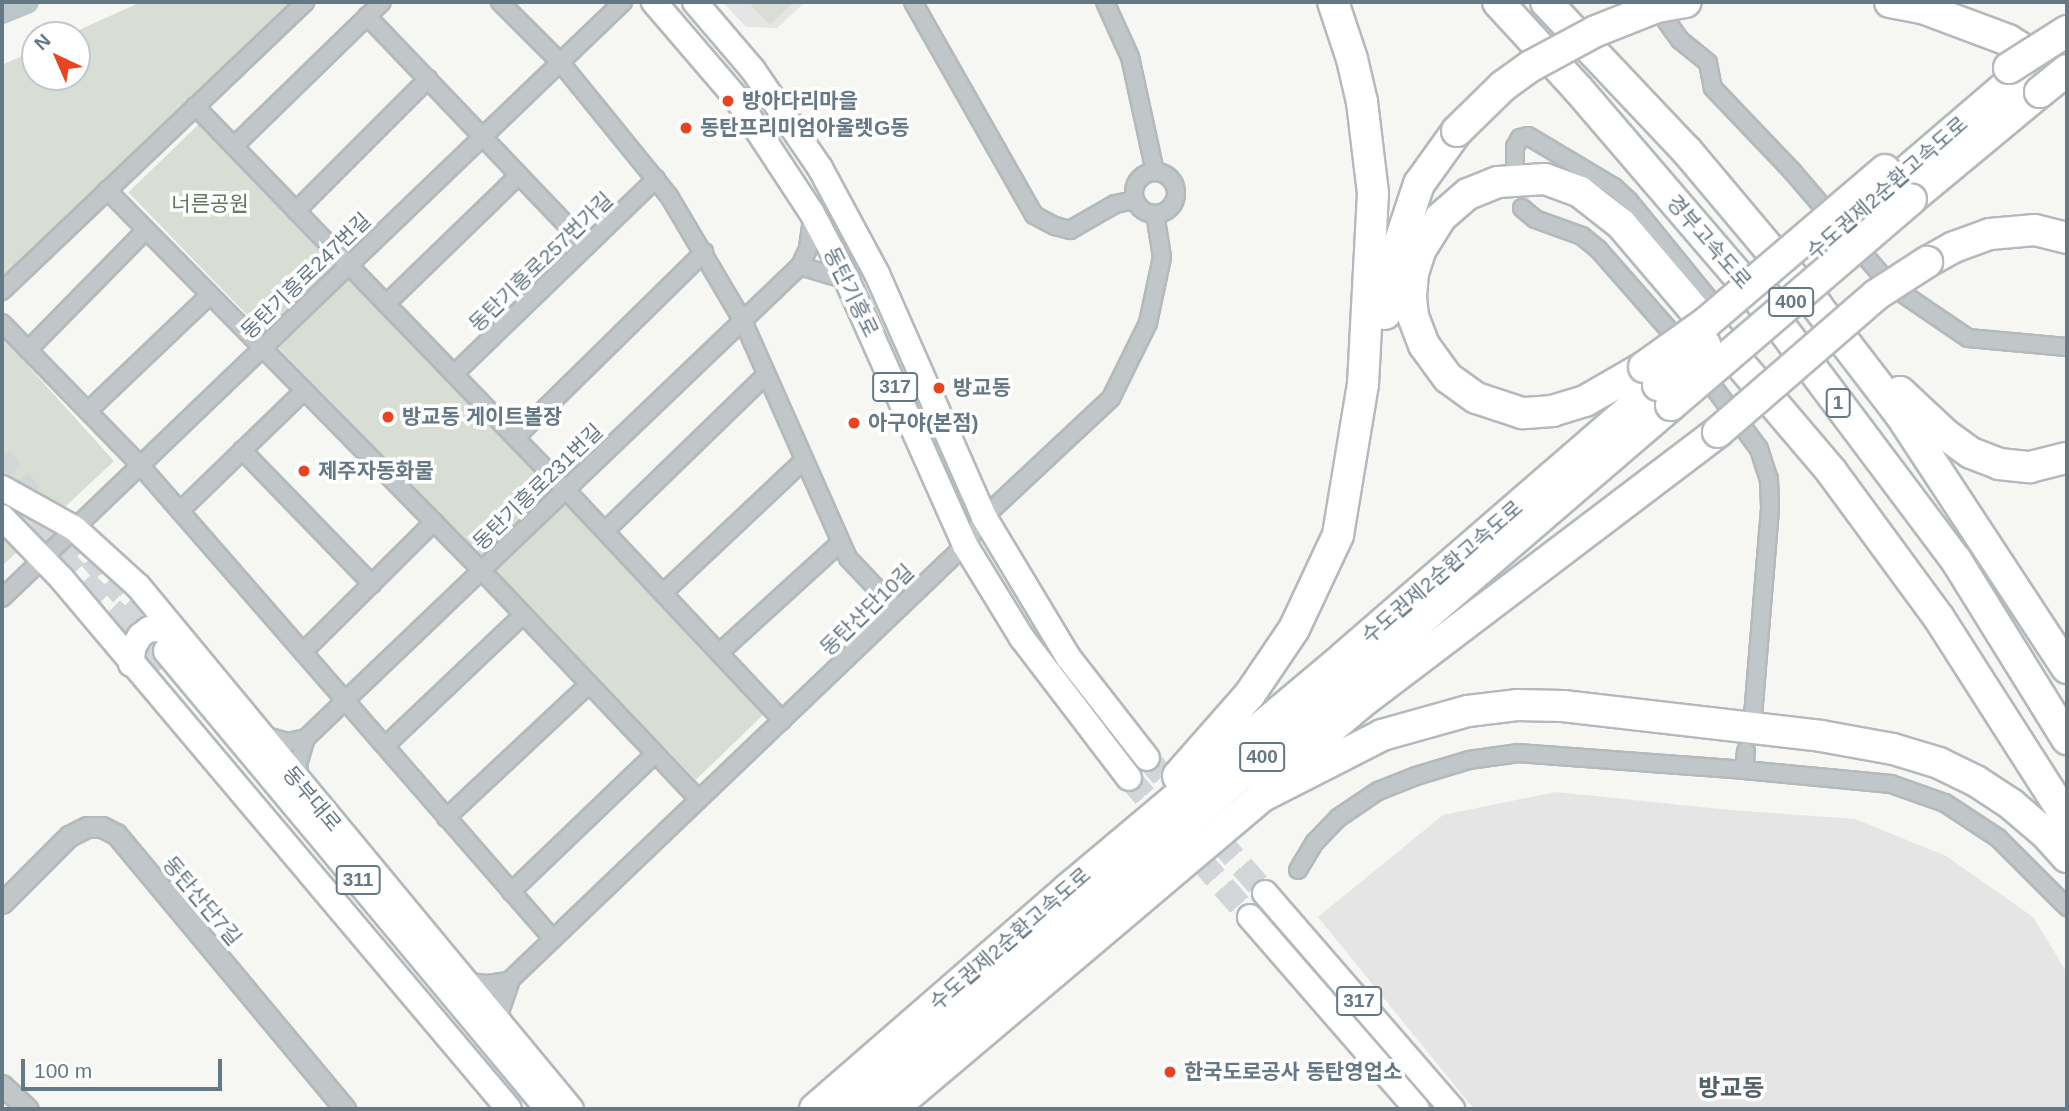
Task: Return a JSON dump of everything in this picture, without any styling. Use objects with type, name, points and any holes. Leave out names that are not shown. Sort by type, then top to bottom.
[{"type":"highway","points":[[1333,2],[1362,102],[1373,193],[1363,384],[1338,535]]},
{"type":"highway","name":"경부고속도로","points":[[1498,2],[1578,89],[1775,319],[1956,560],[2067,739]]},
{"type":"highway","name":"경부고속도로","points":[[1546,2],[1687,151],[1770,246],[1817,306],[1900,414],[2067,668]]},
{"type":"highway","points":[[1069,888],[1156,800],[1250,694],[1294,629],[1338,535],[1377,368],[1387,299],[1405,220],[1419,184],[1457,131],[1503,86],[1531,66],[1595,31],[1657,7],[1685,2]]},
{"type":"highway","points":[[1891,2],[1925,9],[2008,40],[2067,76]]},
{"type":"highway","points":[[2067,32],[2023,78],[1896,184],[1707,322],[1658,386],[1585,401],[1553,411],[1522,413],[1476,398],[1448,378],[1424,345],[1413,316],[1413,273],[1421,249],[1440,218],[1468,194],[1498,182],[1545,179],[1580,192],[1621,224],[1831,471],[1939,618],[2067,818]]},
{"type":"highway","name":"수도권제2순환고속도로","points":[[815,1109],[1069,888],[1354,649],[1658,386],[2023,78],[2067,70]]},
{"type":"highway","points":[[892,1109],[1200,845],[1303,750],[1718,432],[1875,295],[1954,247],[1990,234],[2035,230],[2067,238]]},
{"type":"highway","points":[[1817,306],[1910,403],[1945,435],[1971,453],[1999,464],[2030,467],[2067,457]]},
{"type":"highway","name":"수도권제2순환고속도로","points":[[852,1109],[1658,386]]},
{"type":"highway","name":"동부대로","points":[[168,649],[529,1109]]},
{"type":"highway","name":"동부대로","points":[[168,649],[550,1109]]},
{"type":"highway","points":[[1200,845],[1261,797],[1382,735],[1468,711],[1517,705],[1552,706],[1821,736],[1894,749],[1939,763],[1976,781],[2011,804],[2046,834],[2067,857]]},
{"type":"main road","name":"동탄기흥로","points":[[654,2],[737,99],[812,213],[847,280],[965,545],[1022,638],[1129,778]]},
{"type":"main road","name":"동탄기흥로","points":[[695,2],[753,70],[787,117],[850,221],[877,274],[984,517],[1068,657],[1147,758]]},
{"type":"main road","name":"동부대로","points":[[2,488],[74,528],[138,586],[168,649],[256,731],[462,982],[571,1109]]},
{"type":"main road","points":[[2,517],[43,558],[131,664],[165,699],[509,1109]]},
{"type":"main road","points":[[131,664],[134,646],[140,636],[149,629],[168,649]]},
{"type":"main road","name":"317","points":[[1265,893],[1452,1109]]},
{"type":"main road","name":"317","points":[[1250,917],[1418,1109]]},
{"type":"street","points":[[2,290],[305,2]]},
{"type":"street","points":[[234,146],[382,2]]},
{"type":"street","points":[[500,2],[559,62],[656,179],[704,252],[743,321],[848,558],[897,610]]},
{"type":"street","name":"동탄기흥로247번길","points":[[2,598],[623,2]]},
{"type":"street","points":[[913,2],[1034,215],[1070,230],[1115,204],[1135,200]]},
{"type":"street","points":[[1105,2],[1130,57],[1155,172]]},
{"type":"street","points":[[1653,2],[1680,40],[1708,63],[1713,88],[1792,171],[1890,285],[1968,338],[2067,347]]},
{"type":"street","points":[[367,16],[587,246]]},
{"type":"street","points":[[296,211],[428,79]]},
{"type":"street","points":[[195,106],[566,489],[782,720]]},
{"type":"street","points":[[1515,175],[1516,147],[1520,138],[1528,136],[1614,187],[1629,201],[1711,302]]},
{"type":"street","points":[[1155,172],[1169,177],[1176,190],[1176,197],[1169,209],[1155,214],[1143,211],[1135,200],[1138,181],[1155,172]]},
{"type":"street","points":[[386,304],[519,175]]},
{"type":"street","name":"동탄기흥로257번가길","points":[[454,374],[656,179]]},
{"type":"street","points":[[107,190],[482,570],[699,800]]},
{"type":"street","points":[[1522,208],[1535,219],[1582,236],[1598,249],[1673,332],[1759,449],[1769,479],[1770,509],[1753,715]]},
{"type":"street","points":[[812,213],[808,249],[800,266],[847,280]]},
{"type":"street","name":"동탄산단10길","points":[[508,982],[965,545],[984,517],[1111,398],[1148,323],[1162,257],[1155,214]]},
{"type":"street","points":[[28,350],[146,230]]},
{"type":"street","points":[[516,437],[704,252]]},
{"type":"street","name":"동탄기흥로231번길","points":[[306,738],[800,266]]},
{"type":"street","points":[[88,411],[210,295]]},
{"type":"street","points":[[2,323],[139,464],[553,939]]},
{"type":"street","points":[[605,531],[766,375]]},
{"type":"street","points":[[180,511],[304,391]]},
{"type":"street","points":[[242,450],[372,584]]},
{"type":"street","points":[[663,593],[803,461]]},
{"type":"street","points":[[303,652],[434,522]]},
{"type":"street","points":[[719,653],[840,543]]},
{"type":"street","points":[[384,746],[523,615]]},
{"type":"street","points":[[446,817],[589,684]]},
{"type":"street","points":[[256,731],[281,741],[306,738],[298,764],[300,784]]},
{"type":"street","points":[[1744,770],[1746,751]]},
{"type":"street","points":[[1298,870],[1315,842],[1338,818],[1378,792],[1416,776],[1469,760],[1519,752],[1891,784],[1945,803],[1997,838],[2067,908]]},
{"type":"street","points":[[511,892],[655,754]]},
{"type":"street","name":"동탄산단7길","points":[[2,903],[69,836],[87,827],[102,827],[116,834],[345,1109]]},
{"type":"street","points":[[462,982],[488,985],[508,982],[498,1011],[502,1030]]},
{"type":"street","points":[[2,1084],[27,1109]]},
{"type":"shaded area","points":[[723,2],[805,2],[777,28],[746,27]]},
{"type":"shaded area","points":[[1556,792],[1730,810],[1855,819],[1946,856],[2033,917],[2067,973],[2067,1109],[1474,1109],[1318,917],[1443,815]]},
{"type":"green space","points":[[141,2],[290,2],[2,278],[2,65],[21,56],[21,91],[91,91],[91,25]]},
{"type":"green space","points":[[748,2],[794,2],[770,25]]},
{"type":"green space","name":"너른공원","points":[[201,122],[769,710],[696,780],[128,192]]},
{"type":"green space","points":[[2,337],[114,461],[2,566]]},
{"type":"waterway","points":[[2,12],[27,2]]},
{"type":"tunnel","points":[[2,456],[46,509]]},
{"type":"tunnel","points":[[2,498],[163,667]]},
{"type":"tunnel","points":[[70,537],[157,639]]},
{"type":"tunnel","points":[[1147,758],[1265,893]]},
{"type":"tunnel","points":[[1129,778],[1250,917]]},
{"type":"place","name":"방아다리마을","points":[[728,101]]},
{"type":"place","name":"동탄프리미엄아울렛G동","points":[[686,128]]},
{"type":"place","name":"방교동","points":[[939,388]]},
{"type":"place","name":"방교동 게이트볼장","points":[[388,417]]},
{"type":"place","name":"아구야(본점)","points":[[854,423]]},
{"type":"place","name":"제주자동화물","points":[[304,471]]},
{"type":"place","name":"한국도로공사 동탄영업소","points":[[1170,1072]]},
{"type":"district","name":"방교동","points":[[1731,1088]]}]
